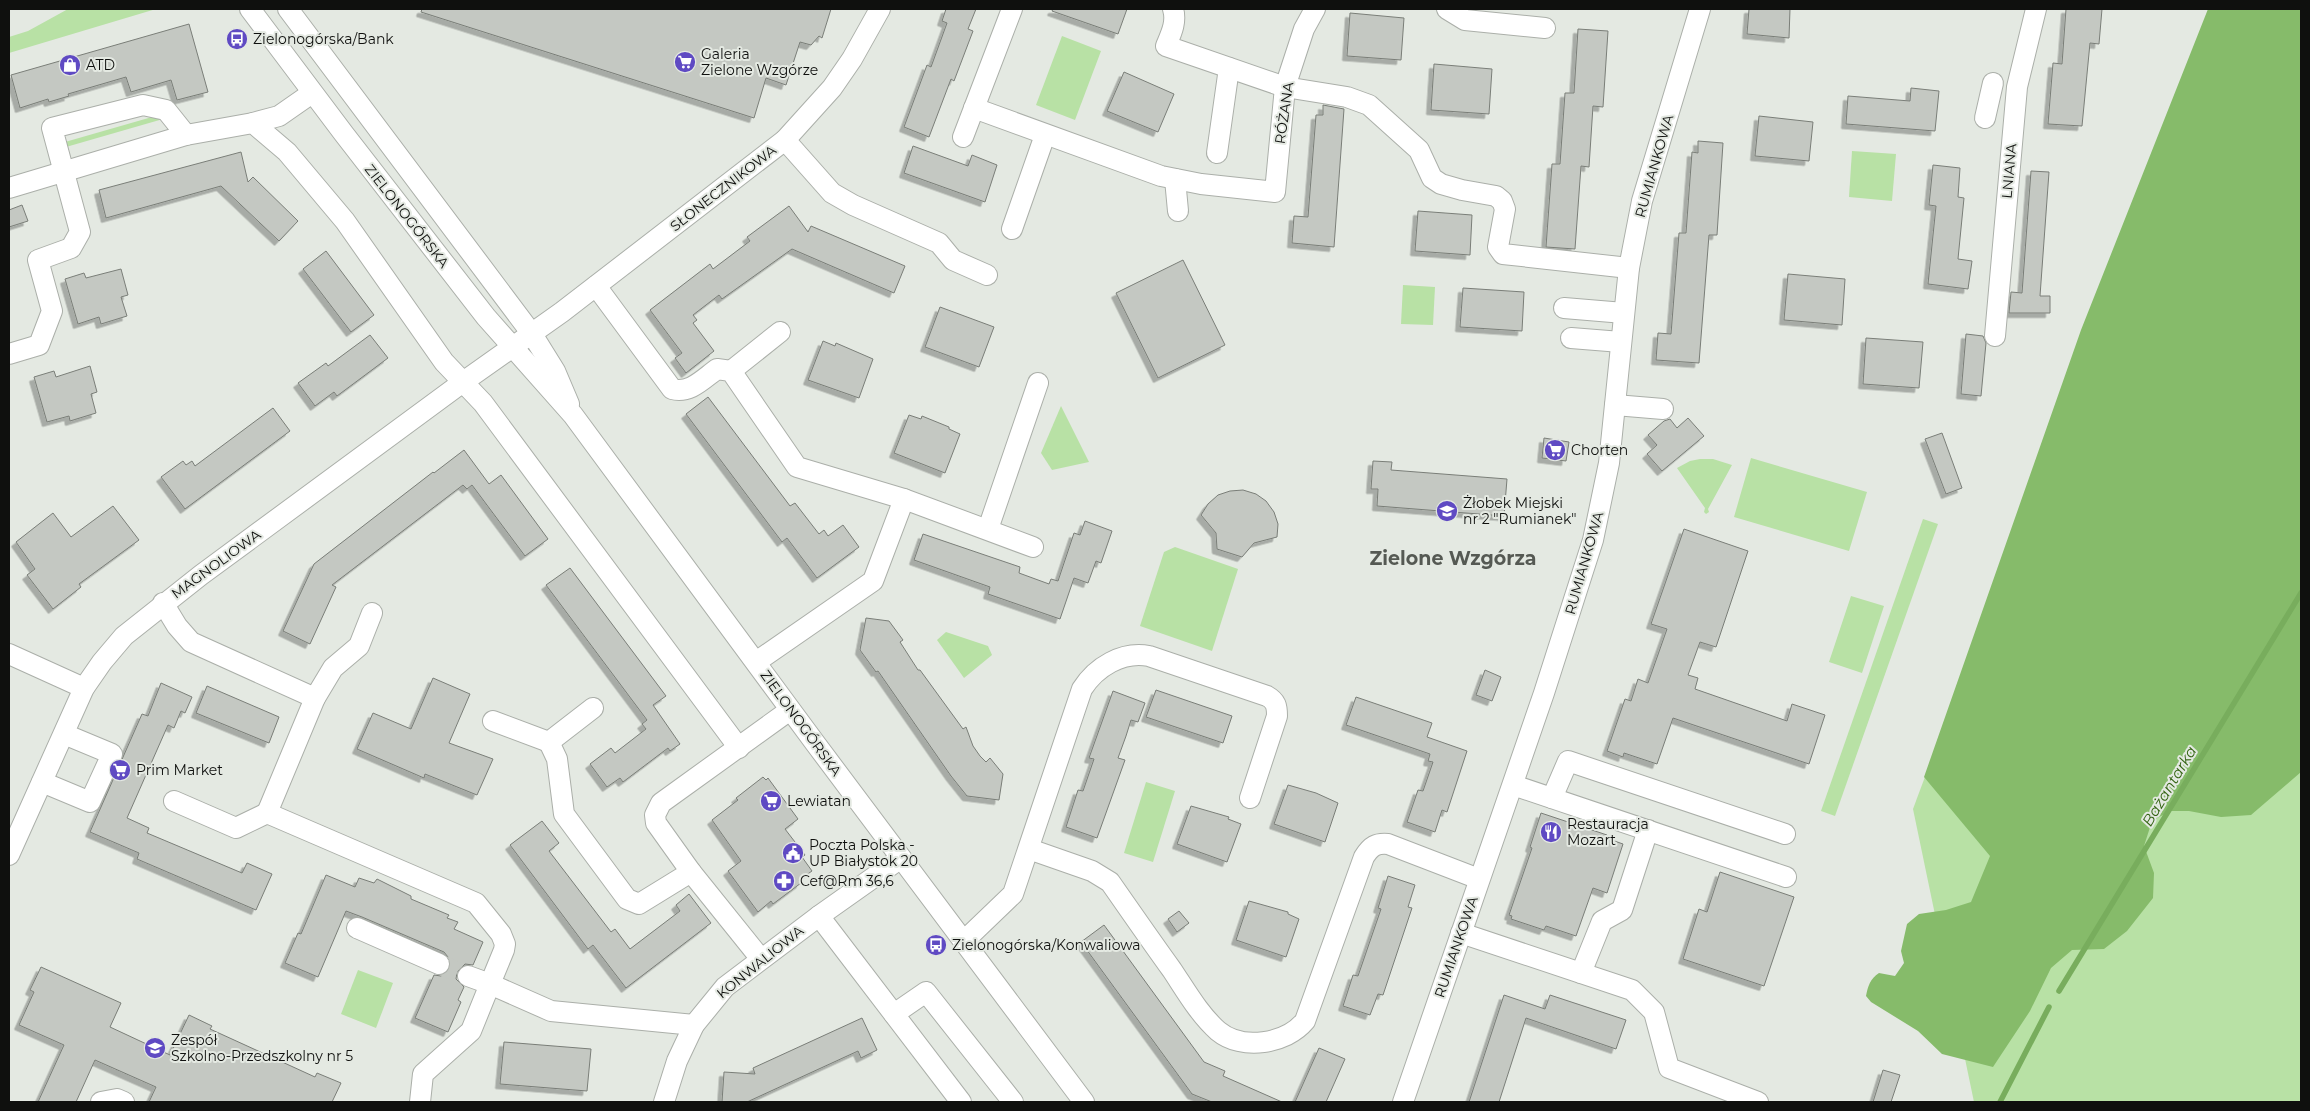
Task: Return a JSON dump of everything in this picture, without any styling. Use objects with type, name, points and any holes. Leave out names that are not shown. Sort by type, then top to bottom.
[{"type":"street","name":"ZIELONOGÓRSKA","points":[[250,9],[312,93],[512,348],[573,415],[790,710],[1084,1102]]},
{"type":"street","name":"ZIELONOGÓRSKA","points":[[288,9],[532,334],[555,371],[573,415]]},
{"type":"street","name":"SŁONECZNIKOWA","points":[[512,348],[596,286],[785,140],[832,88],[852,60],[880,9]]},
{"type":"street","points":[[963,137],[1012,9]]},
{"type":"street","points":[[1173,9],[1175,16],[1173,30],[1166,46],[1285,87],[1347,97],[1368,105],[1419,150],[1432,178],[1441,184],[1462,190],[1496,196],[1502,201],[1505,209],[1498,247],[1503,254],[1629,268]]},
{"type":"street","name":"RÓŻANA","points":[[1175,179],[1201,184],[1275,192],[1285,87],[1304,29],[1315,9]]},
{"type":"street","points":[[1447,9],[1465,20],[1545,28]]},
{"type":"street","name":"RUMIANKOWA","points":[[1403,1102],[1460,933],[1513,785],[1593,540],[1609,463],[1629,268],[1642,201],[1700,9]]},
{"type":"street","name":"LNIANA","points":[[1995,336],[2017,87],[2036,9]]},
{"type":"street","points":[[1217,153],[1229,68]]},
{"type":"street","points":[[1985,118],[1993,83]]},
{"type":"street","points":[[9,188],[186,135],[253,123],[279,116],[312,93]]},
{"type":"street","points":[[9,354],[39,345],[52,310],[38,260],[71,248],[80,232],[52,128],[143,106],[166,110],[186,135]]},
{"type":"street","points":[[974,108],[1161,176],[1175,179],[1178,211]]},
{"type":"street","points":[[253,123],[287,152],[345,221],[444,362],[486,407],[739,748]]},
{"type":"street","points":[[344,134],[377,128]]},
{"type":"street","points":[[1012,229],[1045,135]]},
{"type":"street","points":[[785,140],[832,193],[853,205],[939,243],[953,260],[987,275]]},
{"type":"street","points":[[596,286],[672,389],[688,390],[717,369],[731,371],[780,332]]},
{"type":"street","points":[[1564,308],[1624,313]]},
{"type":"street","points":[[1572,338],[1621,342]]},
{"type":"street","name":"MAGNOLIOWA","points":[[9,855],[84,688],[102,662],[124,636],[163,603],[512,348]]},
{"type":"street","points":[[731,371],[797,467],[904,499],[1033,547]]},
{"type":"street","points":[[988,529],[1038,383]]},
{"type":"street","points":[[1615,405],[1663,408]]},
{"type":"street","points":[[756,662],[873,581],[904,499]]},
{"type":"street","points":[[163,603],[177,626],[190,642],[315,698]]},
{"type":"street","points":[[174,801],[236,828],[267,813],[315,698],[333,668],[358,646],[372,613]]},
{"type":"street","points":[[964,941],[1013,894],[1082,689],[1089,679],[1125,655],[1137,653],[1149,656],[1274,700],[1277,706],[1277,716],[1250,798]]},
{"type":"street","points":[[9,654],[84,688]]},
{"type":"street","points":[[549,742],[593,708]]},
{"type":"street","points":[[761,959],[691,872],[656,824],[657,808],[660,803],[790,710]]},
{"type":"street","points":[[493,720],[549,742],[557,759],[564,814],[627,900],[638,904],[645,902],[691,872]]},
{"type":"street","points":[[42,782],[90,802],[105,770],[112,754],[64,734]]},
{"type":"street","points":[[1552,798],[1568,761],[1785,834]]},
{"type":"street","points":[[1513,785],[1786,877]]},
{"type":"street","points":[[267,813],[476,903],[501,934],[505,944],[504,950],[471,1031],[423,1074],[420,1102]]},
{"type":"street","points":[[1582,974],[1602,921],[1622,910],[1648,830]]},
{"type":"street","points":[[1029,849],[1077,865],[1110,882],[1199,1010],[1219,1031],[1241,1041],[1265,1042],[1290,1035],[1305,1021],[1364,856],[1370,848],[1380,843],[1388,844],[1479,879]]},
{"type":"street","name":"KONWALIOWA","points":[[664,1102],[676,1061],[694,1025],[725,987],[819,916],[901,858]]},
{"type":"street","points":[[819,916],[961,1102]]},
{"type":"street","points":[[357,928],[439,964]]},
{"type":"street","points":[[1460,933],[1632,990],[1654,1012],[1669,1068],[1758,1102]]},
{"type":"street","points":[[468,976],[551,1011],[694,1025]]},
{"type":"street","points":[[894,1014],[926,992],[1013,1102]]},
{"type":"street","points":[[101,1102],[117,1099],[124,1102]]},
{"type":"green space","points":[[68,9],[156,9],[9,53],[9,37],[28,31]]},
{"type":"green space","points":[[2208,9],[2301,9],[2301,772],[2251,815],[2221,817],[2189,811],[2170,811],[2152,821],[2144,846],[2154,873],[2153,898],[2127,931],[2104,949],[2072,950],[2051,968],[2030,1011],[1993,1067],[1942,1054],[1918,1031],[1871,1002],[1866,996],[1870,983],[1876,975],[1879,973],[1895,976],[1904,963],[1901,951],[1907,924],[1919,914],[1946,910],[1971,902],[1990,856],[1924,777],[2081,330]]},
{"type":"green space","points":[[2211,9],[2301,9],[2301,1102],[1974,1102],[1913,809]]},
{"type":"green space","points":[[1062,36],[1101,51],[1075,120],[1036,105]]},
{"type":"green space","points":[[159,115],[163,119],[66,147],[65,142]]},
{"type":"green space","points":[[1852,151],[1896,154],[1892,201],[1849,197]]},
{"type":"green space","points":[[1403,285],[1435,287],[1433,325],[1401,324]]},
{"type":"green space","points":[[1061,406],[1089,462],[1052,470],[1041,453]]},
{"type":"green space","points":[[1751,458],[1867,492],[1849,551],[1734,517]]},
{"type":"green space","points":[[1713,459],[1732,465],[1708,509],[1709,512],[1706,514],[1704,512],[1705,508],[1677,468],[1690,461]]},
{"type":"green space","points":[[1923,519],[1938,524],[1835,816],[1821,811]]},
{"type":"green space","points":[[1175,547],[1238,569],[1212,651],[1140,626],[1164,552]]},
{"type":"green space","points":[[1851,596],[1884,606],[1862,673],[1829,662]]},
{"type":"green space","points":[[946,632],[988,646],[992,655],[964,678],[937,640]]},
{"type":"green space","points":[[1146,782],[1175,791],[1153,862],[1124,853]]},
{"type":"green space","points":[[358,970],[393,983],[376,1028],[341,1014]]},
{"type":"building","name":"Galeria Zielone Wzgórze","points":[[422,9],[831,9],[822,38],[819,36],[811,45],[800,42],[786,85],[766,78],[754,118],[421,12]]},
{"type":"building","points":[[946,9],[976,9],[968,29],[973,31],[954,81],[951,79],[929,137],[904,127],[927,65],[931,67],[947,23],[942,21]]},
{"type":"building","points":[[1053,9],[1127,9],[1118,34],[1052,11]]},
{"type":"building","points":[[1749,9],[1790,9],[1789,38],[1747,34]]},
{"type":"building","points":[[2066,9],[2102,9],[2099,44],[2090,43],[2082,126],[2048,124],[2053,63],[2062,64]]},
{"type":"building","points":[[1350,13],[1404,18],[1401,60],[1347,56]]},
{"type":"building","points":[[189,24],[208,92],[177,100],[171,80],[131,92],[126,77],[68,94],[69,96],[49,102],[48,99],[20,108],[11,75]]},
{"type":"building","points":[[1578,29],[1608,31],[1603,107],[1593,106],[1589,167],[1581,166],[1575,249],[1546,247],[1552,164],[1560,164],[1565,93],[1574,93]]},
{"type":"building","points":[[1434,64],[1492,69],[1489,114],[1431,110]]},
{"type":"building","points":[[1124,72],[1174,94],[1158,132],[1107,111]]},
{"type":"building","points":[[1911,88],[1939,91],[1935,131],[1846,124],[1848,96],[1910,101]]},
{"type":"building","points":[[1323,105],[1344,109],[1334,247],[1292,243],[1294,216],[1308,217],[1316,115],[1323,115]]},
{"type":"building","points":[[1759,116],[1813,122],[1809,161],[1755,156]]},
{"type":"building","points":[[1698,141],[1723,143],[1717,235],[1709,235],[1699,363],[1656,360],[1658,333],[1671,334],[1679,233],[1686,233],[1692,152],[1698,153]]},
{"type":"building","points":[[913,146],[968,166],[972,155],[997,165],[985,202],[904,173]]},
{"type":"building","points":[[241,152],[248,182],[253,177],[298,221],[279,241],[221,186],[106,218],[99,190]]},
{"type":"building","points":[[1933,165],[1960,168],[1958,197],[1964,198],[1958,259],[1972,261],[1968,289],[1928,284],[1936,206],[1929,205]]},
{"type":"building","points":[[2031,171],[2049,172],[2040,296],[2050,296],[2050,313],[2009,313],[2011,292],[2022,293]]},
{"type":"building","points":[[22,205],[28,221],[9,227],[9,210]]},
{"type":"building","points":[[789,206],[808,232],[811,226],[905,266],[894,293],[792,249],[722,299],[719,295],[693,315],[697,320],[693,323],[714,351],[686,373],[675,358],[682,353],[650,310],[710,264],[713,269],[750,241],[747,237]]},
{"type":"building","points":[[1418,211],[1472,215],[1470,255],[1415,251]]},
{"type":"building","points":[[326,251],[374,315],[351,332],[303,269]]},
{"type":"building","points":[[1183,260],[1225,345],[1158,378],[1116,293]]},
{"type":"building","points":[[121,269],[128,295],[121,297],[127,316],[101,324],[99,317],[78,324],[65,279],[84,273],[86,278]]},
{"type":"building","points":[[1788,274],[1845,279],[1842,325],[1784,320]]},
{"type":"building","points":[[1463,288],[1524,292],[1522,331],[1460,327]]},
{"type":"building","points":[[940,307],[994,327],[979,367],[925,347]]},
{"type":"building","points":[[1966,334],[1983,336],[1986,343],[1981,396],[1961,394]]},
{"type":"building","points":[[370,335],[388,358],[337,396],[334,392],[315,406],[298,383],[326,363],[328,366]]},
{"type":"building","points":[[1866,338],[1923,342],[1919,388],[1863,384]]},
{"type":"building","points":[[823,341],[835,346],[836,343],[873,359],[859,398],[808,380]]},
{"type":"building","points":[[90,366],[97,392],[91,394],[96,413],[70,421],[69,416],[47,422],[34,377],[54,371],[56,377]]},
{"type":"building","points":[[708,397],[790,506],[795,503],[819,534],[824,530],[828,536],[843,525],[859,547],[817,578],[787,538],[782,542],[686,414]]},
{"type":"building","points":[[273,408],[290,431],[185,509],[161,477],[183,461],[186,465],[192,461],[195,466]]},
{"type":"building","points":[[909,415],[921,419],[922,416],[949,427],[949,429],[960,434],[945,473],[894,453]]},
{"type":"building","points":[[1688,418],[1704,436],[1662,471],[1647,454],[1657,445],[1648,435],[1664,421],[1670,419],[1677,428]]},
{"type":"building","points":[[1942,433],[1962,488],[1946,494],[1925,439]]},
{"type":"building","name":"Chorten","points":[[1544,438],[1569,442],[1566,461],[1542,458]]},
{"type":"building","points":[[464,450],[489,484],[501,475],[548,539],[525,556],[472,485],[467,489],[463,485],[332,585],[336,587],[310,644],[283,631],[314,564]]},
{"type":"building","points":[[1373,461],[1392,462],[1391,470],[1507,479],[1504,516],[1377,506],[1378,489],[1371,489]]},
{"type":"building","points":[[1243,490],[1256,494],[1266,501],[1274,512],[1278,524],[1277,537],[1254,543],[1242,557],[1217,549],[1216,533],[1201,515],[1208,504],[1218,495],[1230,491]]},
{"type":"building","points":[[113,506],[139,540],[79,584],[81,587],[53,609],[27,575],[35,569],[16,542],[53,513],[71,537]]},
{"type":"building","points":[[1085,521],[1112,531],[1101,563],[1096,561],[1088,583],[1074,578],[1060,619],[988,594],[990,587],[914,560],[923,534],[1020,567],[1019,573],[1049,584],[1051,579],[1058,581],[1074,533],[1080,535]]},
{"type":"building","points":[[1684,529],[1748,551],[1716,647],[1700,642],[1688,675],[1698,678],[1695,689],[1787,721],[1792,704],[1825,715],[1809,764],[1673,718],[1657,764],[1624,753],[1623,757],[1607,751],[1625,699],[1631,701],[1638,679],[1648,683],[1667,629],[1651,624]]},
{"type":"building","points":[[570,568],[666,696],[653,705],[680,744],[670,751],[668,748],[623,782],[620,778],[607,787],[590,764],[611,748],[615,753],[646,729],[642,724],[647,720],[546,585]]},
{"type":"building","points":[[866,618],[889,621],[903,640],[900,642],[918,670],[920,670],[963,729],[966,727],[973,746],[980,756],[986,762],[990,758],[1003,774],[999,800],[967,796],[951,776],[878,671],[876,672],[860,650]]},
{"type":"building","points":[[1485,670],[1501,677],[1492,701],[1476,695]]},
{"type":"building","points":[[433,678],[470,694],[449,743],[493,759],[477,795],[425,774],[424,778],[357,749],[373,713],[411,729]]},
{"type":"building","points":[[161,683],[192,697],[185,713],[181,711],[174,728],[168,725],[127,818],[149,828],[147,833],[242,873],[247,863],[272,874],[256,910],[137,859],[139,853],[90,832],[142,714],[148,716]]},
{"type":"building","points":[[207,686],[279,717],[269,743],[196,713]]},
{"type":"building","points":[[1156,690],[1232,716],[1223,743],[1146,717]]},
{"type":"building","points":[[1113,691],[1145,703],[1138,722],[1131,720],[1118,758],[1125,760],[1097,838],[1066,827],[1078,790],[1083,791],[1094,759],[1089,758]]},
{"type":"building","points":[[1356,697],[1432,723],[1427,737],[1467,751],[1447,812],[1442,810],[1435,832],[1407,822],[1418,790],[1423,791],[1433,762],[1428,761],[1430,754],[1346,725]]},
{"type":"building","points":[[763,777],[766,780],[768,778],[798,819],[785,829],[805,855],[802,857],[812,871],[799,880],[801,883],[773,904],[771,901],[758,912],[728,871],[741,861],[712,820]]},
{"type":"building","points":[[1288,785],[1316,793],[1338,803],[1325,842],[1274,824]]},
{"type":"building","points":[[1191,806],[1229,817],[1228,819],[1241,824],[1227,862],[1177,844]]},
{"type":"building","points":[[1541,813],[1607,835],[1606,838],[1623,844],[1607,893],[1593,888],[1576,936],[1546,926],[1544,930],[1511,919],[1512,916],[1509,915],[1532,848],[1530,847]]},
{"type":"building","points":[[542,821],[559,843],[549,851],[611,932],[615,929],[630,949],[680,911],[676,905],[689,894],[711,923],[626,988],[593,945],[588,949],[510,845]]},
{"type":"building","points":[[1720,872],[1794,897],[1764,986],[1683,959],[1699,909],[1707,912]]},
{"type":"building","points":[[326,875],[355,887],[359,878],[374,883],[377,879],[411,896],[411,899],[449,915],[447,918],[458,922],[454,929],[483,942],[473,965],[465,964],[457,972],[456,979],[464,987],[458,1000],[461,1002],[448,1032],[415,1018],[434,975],[441,976],[450,969],[451,962],[448,957],[444,952],[362,917],[346,911],[318,977],[285,963],[298,933],[301,934]]},
{"type":"building","points":[[1388,876],[1415,885],[1408,907],[1412,908],[1383,995],[1378,994],[1370,1015],[1343,1006],[1353,975],[1358,976],[1381,909],[1378,908]]},
{"type":"building","points":[[1249,901],[1288,912],[1288,914],[1299,919],[1286,957],[1236,940]]},
{"type":"building","points":[[1179,911],[1189,923],[1177,932],[1168,919]]},
{"type":"building","points":[[1104,925],[1204,1062],[1225,1071],[1223,1076],[1282,1102],[1212,1102],[1192,1094],[1081,942]]},
{"type":"building","points":[[41,967],[121,1003],[110,1027],[170,1055],[189,1015],[212,1026],[210,1029],[315,1077],[317,1073],[341,1083],[332,1102],[149,1102],[156,1087],[95,1060],[76,1102],[38,1102],[64,1045],[19,1025],[34,992],[30,990]]},
{"type":"building","points":[[1504,995],[1545,1009],[1550,995],[1626,1020],[1616,1049],[1526,1018],[1499,1102],[1469,1102]]},
{"type":"building","points":[[862,1018],[877,1050],[861,1058],[858,1051],[747,1102],[722,1102],[724,1072],[755,1074],[753,1068]]},
{"type":"building","points":[[504,1042],[591,1049],[587,1091],[500,1084]]},
{"type":"building","points":[[1319,1048],[1345,1059],[1326,1102],[1295,1102]]},
{"type":"building","points":[[1883,1070],[1900,1075],[1891,1102],[1873,1102]]},
{"type":"waterway","name":"Bażantarka","points":[[2059,991],[2301,593]]},
{"type":"waterway","name":"Bażantarka","points":[[2000,1102],[2049,1007]]},
{"type":"tunnel","points":[[439,964],[468,976]]},
{"type":"place","name":"Zielonogórska/Bank","points":[[237,39]]},
{"type":"place","name":"Galeria Zielone Wzgórze","points":[[685,62]]},
{"type":"place","name":"ATD","points":[[70,65]]},
{"type":"place","name":"Chorten","points":[[1555,450]]},
{"type":"place","name":"Żłobek Miejski nr 2 \"Rumianek\"","points":[[1447,511]]},
{"type":"place","name":"Prim Market","points":[[120,770]]},
{"type":"place","name":"Lewiatan","points":[[771,801]]},
{"type":"place","name":"Restauracja Mozart","points":[[1551,832]]},
{"type":"place","name":"Poczta Polska - UP Białystok 20","points":[[793,853]]},
{"type":"place","name":"Cef@Rm 36,6","points":[[784,881]]},
{"type":"place","name":"Zielonogórska/Konwaliowa","points":[[936,945]]},
{"type":"place","name":"Zespół Szkolno-Przedszkolny nr 5","points":[[155,1048]]},
{"type":"district","name":"Zielone Wzgórza","points":[[1453,558]]}]
